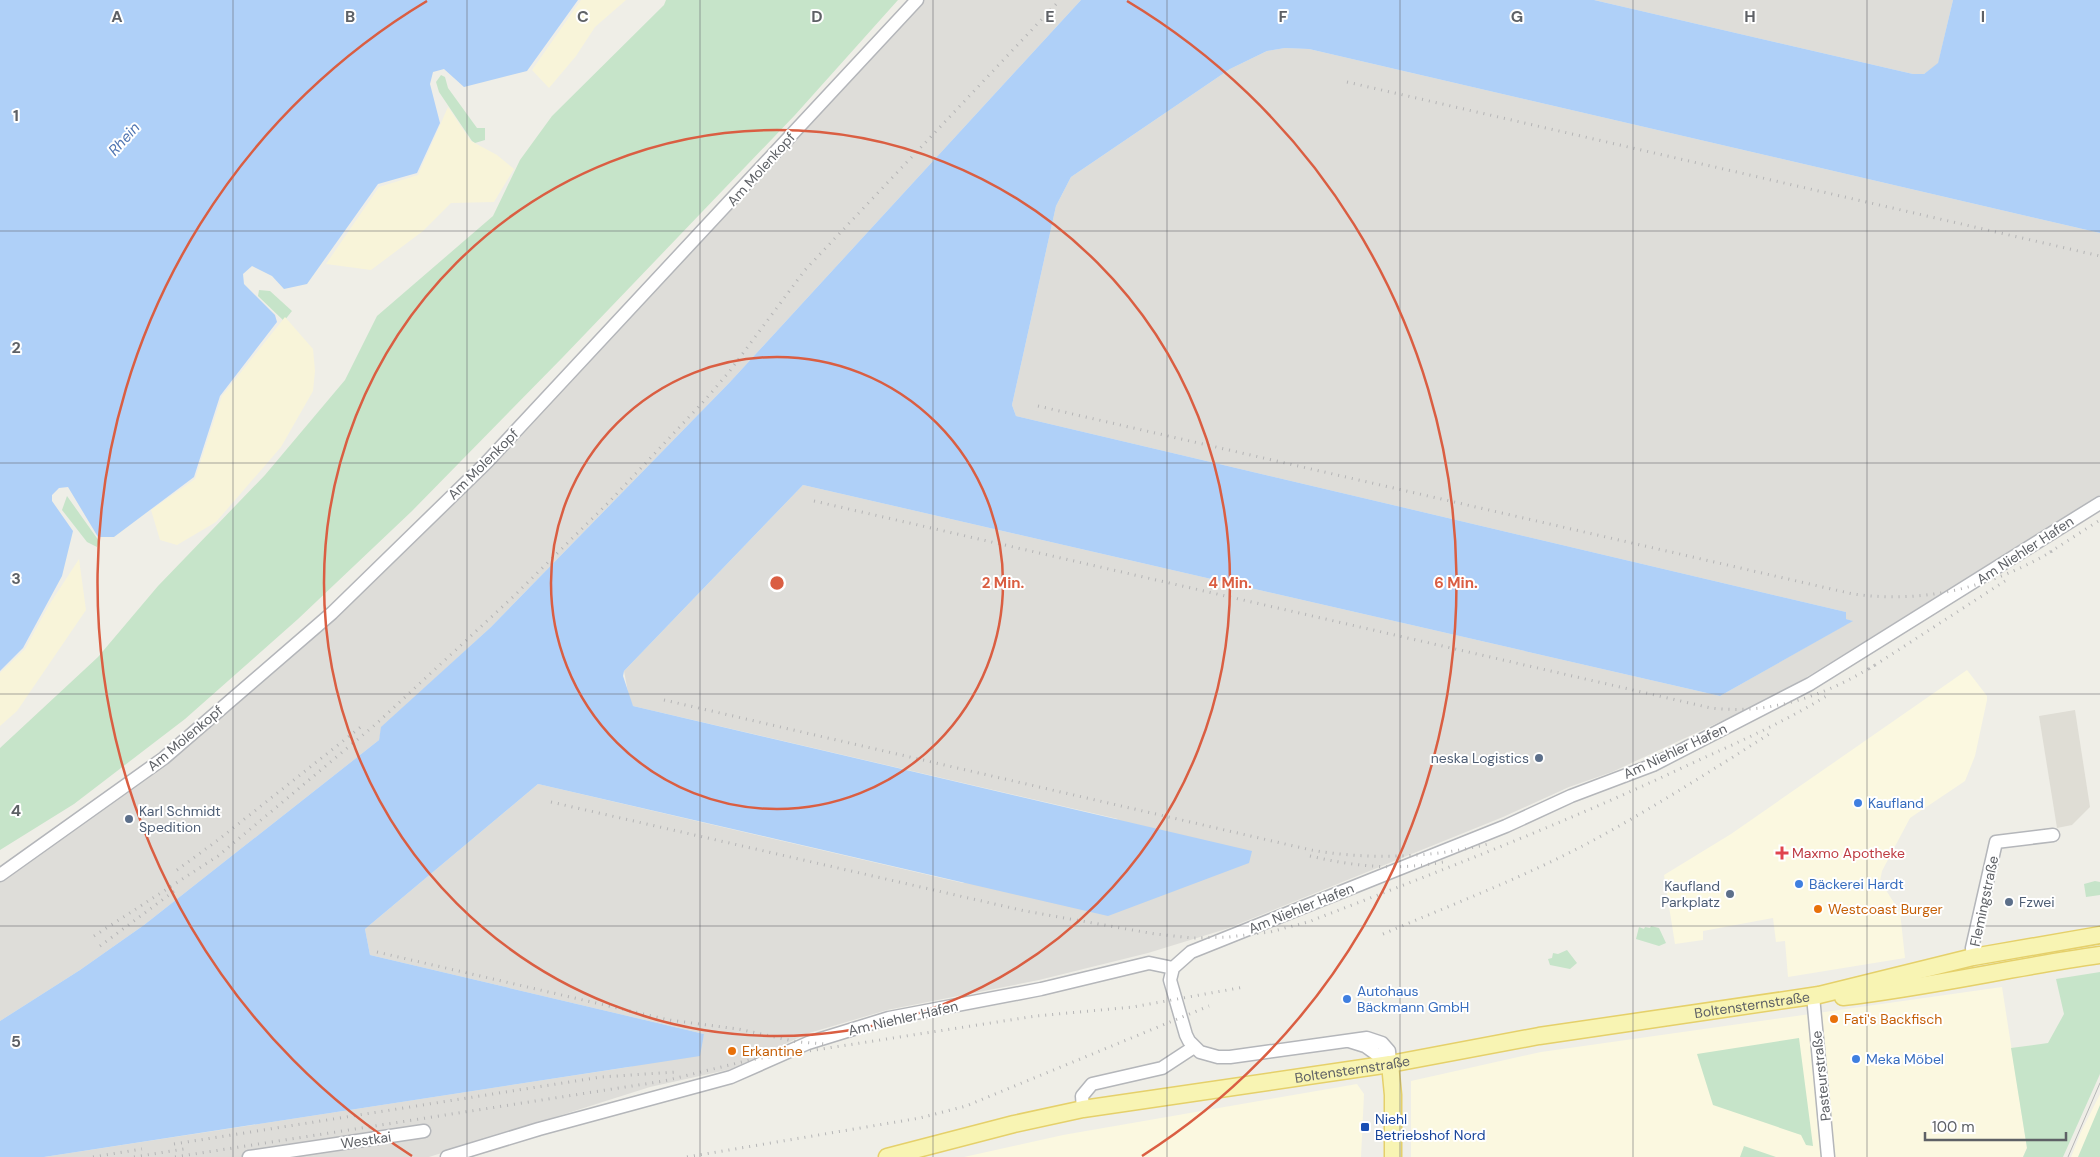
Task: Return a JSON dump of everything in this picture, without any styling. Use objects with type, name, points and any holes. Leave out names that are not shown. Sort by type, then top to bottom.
[{"type":"main road","name":"Boltensternstraße","points":[[887,1157],[1014,1124],[1083,1109],[1390,1064],[1539,1036],[1816,995],[1972,957],[2100,934]]},
{"type":"main road","name":"Boltensternstraße","points":[[1816,995],[1838,997],[1923,986],[2098,955]]},
{"type":"main road","points":[[1390,1064],[1393,1095],[1393,1157]]},
{"type":"street","name":"Am Molenkopf","points":[[0,875],[164,758],[332,613],[486,463],[917,0]]},
{"type":"street","name":"Am Niehler Hafen","points":[[447,1157],[539,1129],[731,1077],[808,1043],[889,1018],[1041,989],[1149,963],[1173,968],[1191,952],[1506,826],[1572,796],[1653,765],[1810,684],[2100,502]]},
{"type":"street","name":"Flemingstraße","points":[[1972,957],[1972,948],[1996,842],[2053,834]]},
{"type":"street","points":[[1173,968],[1170,980],[1186,1035],[1194,1047],[1208,1055],[1218,1057],[1366,1038],[1382,1044],[1389,1051],[1390,1064]]},
{"type":"street","name":"Pasteurstraße","points":[[1816,995],[1828,1157]]},
{"type":"street","points":[[1083,1109],[1082,1096],[1092,1084],[1162,1068],[1194,1047]]},
{"type":"street","name":"Westkai","points":[[249,1157],[424,1131]]},
{"type":"shaded area","points":[[924,0],[1081,0],[730,382],[491,627],[382,727],[379,740],[144,925],[80,970],[0,1021],[0,882],[160,765],[301,646],[798,135]]},
{"type":"shaded area","points":[[1594,0],[1953,0],[1938,64],[1924,74],[1913,74]]},
{"type":"shaded area","points":[[1285,48],[1309,49],[2100,233],[2100,495],[1805,678],[1756,705],[1612,772],[1569,787],[1503,817],[1226,929],[1148,953],[1039,980],[887,1010],[806,1034],[736,1068],[650,1087],[429,1157],[44,1157],[629,1067],[701,1045],[704,1034],[370,955],[365,929],[538,784],[963,883],[1118,819],[633,706],[630,703],[624,671],[803,485],[1720,696],[1852,621],[1846,619],[1846,612],[1016,416],[1012,405],[1056,206],[1071,177],[1230,69],[1267,51]]},
{"type":"shaded area","points":[[1967,670],[1987,696],[1987,700],[1975,756],[1965,781],[1910,818],[1882,871],[1880,881],[1900,912],[1905,958],[1788,977],[1785,941],[1776,942],[1773,918],[1703,931],[1703,940],[1675,944],[1664,875],[1731,834]]},
{"type":"shaded area","points":[[2075,710],[2090,807],[2072,825],[2057,828],[2039,716]]},
{"type":"shaded area","points":[[2002,987],[2027,1148],[2023,1157],[1411,1157],[1411,1081],[1541,1052]]},
{"type":"shaded area","points":[[1357,1084],[1364,1094],[1361,1157],[964,1157],[1063,1135]]},
{"type":"shaded area","points":[[2100,1094],[2100,1157],[2071,1157],[2081,1132]]},
{"type":"green space","points":[[666,0],[898,0],[795,115],[563,357],[412,511],[298,619],[185,719],[74,804],[0,850],[0,748],[98,657],[158,586],[265,475],[345,380],[377,316],[493,216],[520,160],[552,116],[664,5]]},
{"type":"green space","points":[[441,75],[445,77],[448,88],[477,128],[485,128],[485,140],[475,143],[472,141],[439,92],[436,82]]},
{"type":"green space","points":[[259,290],[270,291],[292,311],[284,321],[258,296]]},
{"type":"green space","points":[[67,496],[99,541],[97,547],[87,542],[62,510]]},
{"type":"green space","points":[[2095,881],[2100,882],[2100,895],[2086,897],[2084,884]]},
{"type":"green space","points":[[1651,926],[1659,928],[1666,943],[1659,946],[1636,939],[1639,927],[1644,929]]},
{"type":"green space","points":[[1567,950],[1577,963],[1570,969],[1550,965],[1548,959],[1552,958],[1553,953],[1558,954]]},
{"type":"green space","points":[[2100,972],[2100,1074],[2063,1157],[2023,1157],[2027,1148],[2011,1048],[2048,1043],[2064,1014],[2056,979]]},
{"type":"green space","points":[[1799,1038],[1813,1146],[1806,1145],[1801,1135],[1713,1105],[1697,1054]]},
{"type":"green space","points":[[2100,1105],[2100,1157],[2078,1157]]},
{"type":"green space","points":[[1744,1146],[1776,1157],[1740,1157]]},
{"type":"sand","points":[[581,0],[626,0],[595,27],[576,56],[549,88],[532,70]]},
{"type":"sand","points":[[448,107],[471,141],[497,155],[514,169],[494,202],[451,203],[423,231],[371,270],[326,264],[379,187],[418,175]]},
{"type":"sand","points":[[285,317],[313,349],[315,371],[313,391],[281,447],[216,522],[177,545],[160,540],[151,510],[195,479],[222,396]]},
{"type":"sand","points":[[79,559],[86,610],[17,711],[0,726],[0,673],[25,649],[49,605]]},
{"type":"water","name":"Rhein","points":[[0,0],[578,0],[527,71],[464,87],[444,69],[433,72],[430,84],[440,123],[417,173],[378,184],[307,284],[284,289],[272,276],[252,266],[243,274],[244,284],[275,315],[277,322],[220,396],[194,477],[114,537],[98,537],[68,487],[59,488],[52,495],[52,501],[73,531],[62,576],[23,648],[0,671]]},
{"type":"water","points":[[1081,0],[1594,0],[1913,74],[1924,74],[1938,63],[1953,0],[2100,0],[2100,233],[1309,49],[1285,48],[1267,51],[1230,69],[1071,177],[1056,206],[1012,405],[1016,416],[1846,612],[1846,619],[1853,621],[1720,696],[803,485],[624,671],[623,676],[633,706],[1252,851],[1249,863],[1108,916],[538,784],[365,929],[370,955],[704,1034],[700,1056],[44,1157],[0,1157],[0,1021],[80,970],[144,925],[379,740],[381,727],[491,627],[730,382]]},
{"type":"tram line","points":[[2068,1157],[2100,1083]]},
{"type":"railway","points":[[94,936],[218,856],[376,724],[514,596],[609,502],[705,400],[729,372],[805,270],[1060,0]]},
{"type":"railway","points":[[1347,82],[2100,256]]},
{"type":"railway","points":[[1038,406],[1853,594],[1906,597],[1958,590],[2007,574],[2054,550]]},
{"type":"railway","points":[[814,501],[1711,708],[1755,709],[1796,701],[1836,686],[1875,665]]},
{"type":"railway","points":[[2050,552],[2100,520]]},
{"type":"railway","points":[[1869,669],[2008,579]]},
{"type":"railway","points":[[551,802],[1025,911],[1155,934],[1193,938],[1229,937],[1270,932],[1308,922],[1498,847],[1593,808],[1740,741],[1794,715],[1828,695]]},
{"type":"railway","points":[[664,700],[1311,850],[1355,855],[1400,856],[1445,852],[1488,844]]},
{"type":"railway","points":[[177,870],[218,840],[362,726]]},
{"type":"railway","points":[[1383,934],[1567,854],[1660,802],[1771,733]]},
{"type":"railway","points":[[1310,856],[1344,863],[1396,867],[1448,861]]},
{"type":"railway","points":[[100,946],[177,889]]},
{"type":"railway","points":[[377,952],[669,1020],[738,1029],[798,1042],[825,1044]]},
{"type":"railway","points":[[175,1157],[664,1081],[750,1060],[1036,1016],[1133,1007],[1244,987]]},
{"type":"railway","points":[[687,1157],[920,1118],[966,1106],[1209,1006]]},
{"type":"railway","points":[[174,1144],[601,1077],[676,1072]]},
{"type":"railway","points":[[93,1157],[142,1149]]},
{"type":"railway","points":[[134,1157],[184,1149]]},
{"type":"place","name":"neska Logistics","points":[[1539,758]]},
{"type":"place","name":"Kaufland","points":[[1858,803]]},
{"type":"place","name":"Karl Schmidt Spedition","points":[[129,819]]},
{"type":"place","name":"Maxmo Apotheke","points":[[1782,853]]},
{"type":"place","name":"Bäckerei Hardt","points":[[1799,884]]},
{"type":"place","name":"Kaufland Parkplatz","points":[[1730,894]]},
{"type":"place","name":"Fzwei","points":[[2009,902]]},
{"type":"place","name":"Westcoast Burger","points":[[1818,909]]},
{"type":"place","name":"Autohaus Bäckmann GmbH","points":[[1347,999]]},
{"type":"place","name":"Fati's Backfisch","points":[[1834,1019]]},
{"type":"place","name":"Erkantine","points":[[732,1051]]},
{"type":"place","name":"Meka Möbel","points":[[1856,1059]]},
{"type":"place","name":"Niehl Betriebshof Nord","points":[[1365,1127]]}]
